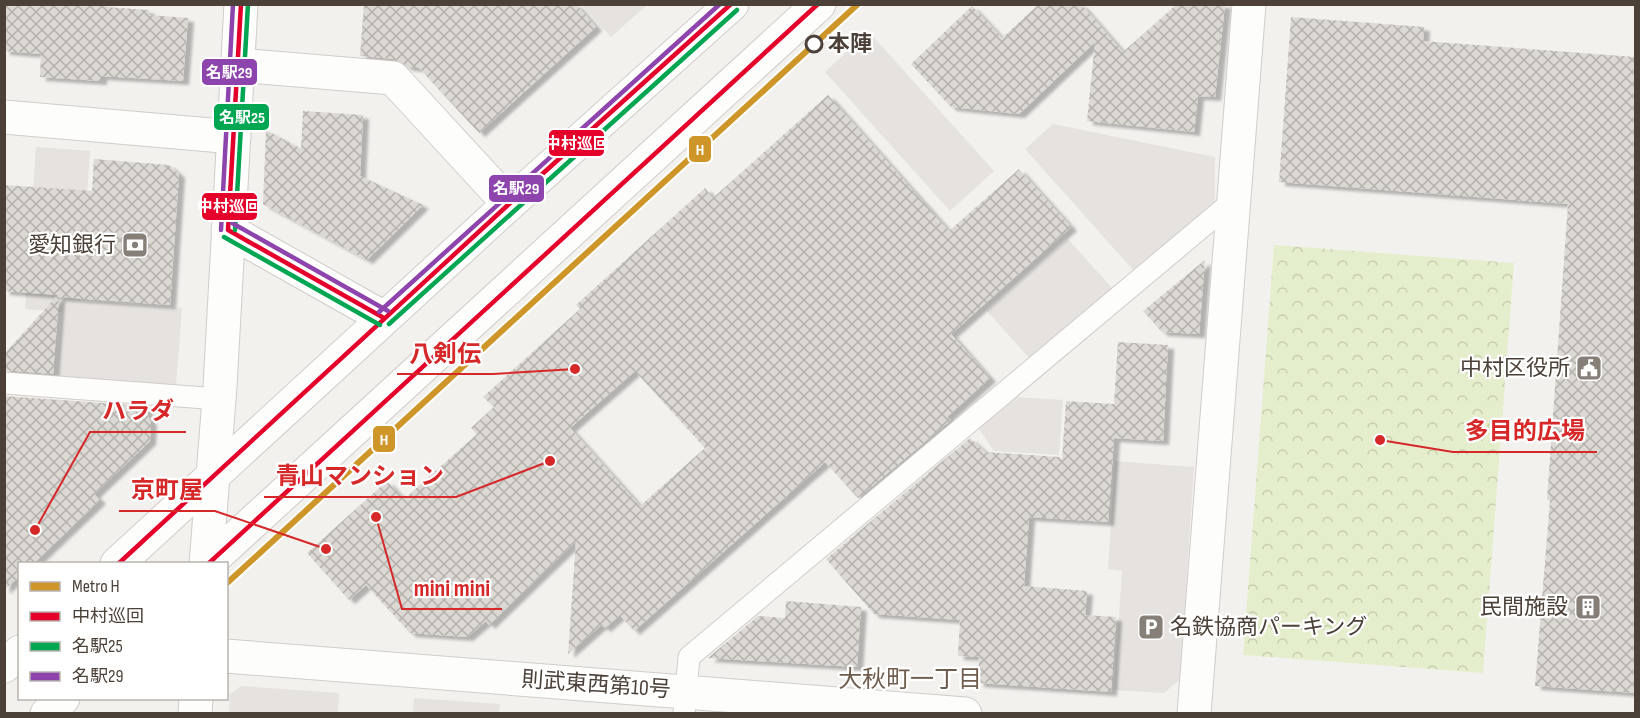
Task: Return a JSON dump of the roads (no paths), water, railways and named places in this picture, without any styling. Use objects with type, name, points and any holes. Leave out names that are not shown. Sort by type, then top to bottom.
[{"type":"street","points":[[206,562],[219,399],[241,4]]},
{"type":"street","points":[[119,562],[508,204],[732,4]]},
{"type":"street","points":[[208,562],[819,4]]},
{"type":"street","points":[[1194,714],[1249,4]]},
{"type":"street","points":[[237,65],[393,78],[508,204]]},
{"type":"street","points":[[4,117],[234,136]]},
{"type":"street","points":[[228,230],[384,318]]},
{"type":"street","points":[[4,666],[18,654]]},
{"type":"street","name":"則武東西第10号","points":[[228,656],[685,703],[965,714]]},
{"type":"street","points":[[47,714],[62,700]]},
{"type":"lane","points":[[685,703],[689,657],[1233,201]]},
{"type":"lane","points":[[4,383],[219,399]]},
{"type":"metro line","name":"H","points":[[228,582],[858,4]]},
{"type":"place","name":"本陣","points":[[814,44]]},
{"type":"place","name":"愛知銀行","points":[[135,245]]},
{"type":"place","name":"中村区役所","points":[[1589,368]]},
{"type":"place","name":"八剣伝","points":[[575,369]]},
{"type":"place","name":"多目的広場","points":[[1380,440]]},
{"type":"place","name":"青山マンション","points":[[550,461]]},
{"type":"place","name":"mini mini","points":[[376,517]]},
{"type":"place","name":"ハラダ","points":[[35,530]]},
{"type":"place","name":"京町屋","points":[[326,549]]},
{"type":"place","name":"民間施設","points":[[1588,607]]},
{"type":"place","name":"名鉄協商パーキング","points":[[1151,627]]},
{"type":"district","name":"大秋町一丁目","points":[[910,679]]}]
